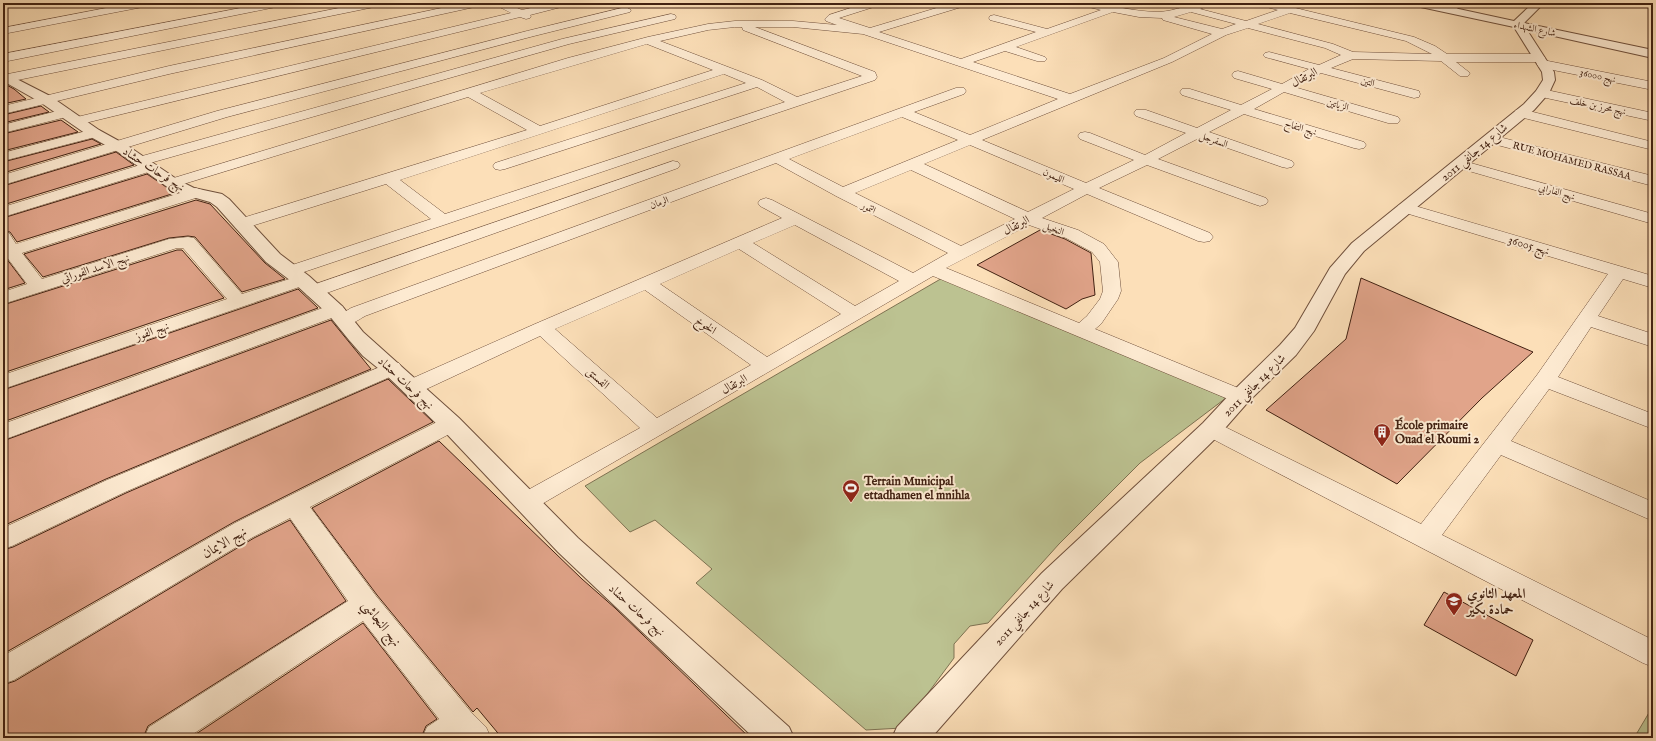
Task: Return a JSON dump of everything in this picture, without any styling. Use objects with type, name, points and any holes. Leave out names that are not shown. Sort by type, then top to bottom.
[{"type":"street","points":[[95,3],[110,11],[122,20],[130,32]]},
{"type":"street","points":[[3,31],[148,3]]},
{"type":"street","points":[[234,3],[245,10]]},
{"type":"street","points":[[8,78],[130,32],[281,3]]},
{"type":"street","points":[[8,78],[379,3]]},
{"type":"street","points":[[3,110],[266,49],[479,3]]},
{"type":"street","points":[[497,3],[550,28]]},
{"type":"street","points":[[3,129],[79,122],[292,68],[565,3]]},
{"type":"street","points":[[876,3],[830,18],[833,21],[870,31],[960,63],[1070,99]]},
{"type":"street","points":[[172,183],[464,94],[648,40],[708,27],[735,24],[779,24],[870,31],[964,3]]},
{"type":"street","points":[[1085,3],[1113,9],[1156,15],[1222,33]]},
{"type":"street","points":[[1156,15],[1171,14],[1205,3]]},
{"type":"street","points":[[1263,3],[1399,35],[1422,44],[1464,73]]},
{"type":"street","name":"شارع الشهداء","points":[[1416,3],[1653,54]]},
{"type":"street","points":[[1449,10],[1459,3]]},
{"type":"street","points":[[1517,24],[1539,3]]},
{"type":"street","points":[[578,6],[602,16]]},
{"type":"street","points":[[960,63],[1113,9]]},
{"type":"street","points":[[1190,9],[1329,46],[1351,55]]},
{"type":"street","points":[[842,193],[1168,60],[1222,33],[1290,9]]},
{"type":"street","points":[[3,180],[222,114],[550,28],[626,10]]},
{"type":"street","points":[[170,15],[179,23]]},
{"type":"street","points":[[3,212],[145,164],[426,80],[573,39],[671,17]]},
{"type":"street","points":[[994,18],[1048,32]]},
{"type":"street","points":[[303,281],[442,220],[871,77],[871,75],[735,24]]},
{"type":"street","name":"شارع 14 جانفي 2011","points":[[909,738],[1052,581],[1211,429],[1240,397],[1288,350],[1304,331],[1337,272],[1358,247],[1521,114],[1542,93],[1549,80],[1548,72],[1517,24]]},
{"type":"street","points":[[785,43],[838,28]]},
{"type":"street","points":[[245,30],[279,59],[323,88]]},
{"type":"street","points":[[648,40],[758,83],[796,102]]},
{"type":"street","points":[[1005,48],[1041,59]]},
{"type":"street","name":"التين","points":[[1269,55],[1414,94]]},
{"type":"street","name":"البرتقال","points":[[526,502],[766,366],[932,268],[1087,188],[1146,160],[1321,68],[1351,55],[1541,61]]},
{"type":"street","name":"نهج 36000","points":[[1541,61],[1653,86]]},
{"type":"street","points":[[400,68],[426,80],[464,94],[539,131]]},
{"type":"street","points":[[242,224],[539,131],[725,70]]},
{"type":"street","name":"الزياتين","points":[[1238,75],[1393,120]]},
{"type":"street","name":"نهج فرحات حشاد","points":[[8,78],[46,99],[172,183],[196,194],[216,198],[223,203],[273,258],[346,314],[366,346],[392,368],[451,424],[601,577],[777,738]]},
{"type":"street","points":[[500,166],[758,83]]},
{"type":"street","name":"الرمان","points":[[3,432],[346,314],[904,113],[960,91]]},
{"type":"street","name":"نهج التفاح","points":[[1186,92],[1359,145]]},
{"type":"street","name":"نهج محرز بن خلف","points":[[1542,93],[1653,116]]},
{"type":"street","name":"الليمون","points":[[904,113],[1204,237]]},
{"type":"street","name":"السفرجل","points":[[1141,113],[1287,164]]},
{"type":"street","points":[[1521,114],[1653,146]]},
{"type":"street","points":[[3,158],[79,122]]},
{"type":"street","points":[[1085,136],[1146,160],[1260,201]]},
{"type":"street","name":"RUE MOHAMED RASSAA","points":[[1491,139],[1653,181]]},
{"type":"street","name":"التمور","points":[[779,158],[842,193],[961,253]]},
{"type":"street","points":[[613,163],[637,177]]},
{"type":"street","name":"نهج الفارابي","points":[[1460,164],[1653,219]]},
{"type":"street","points":[[303,281],[673,165]]},
{"type":"street","name":"النخيل","points":[[913,165],[1029,219],[1085,240],[1098,248],[1109,262],[1112,291],[1109,299],[1088,325]]},
{"type":"street","points":[[388,178],[442,220]]},
{"type":"street","points":[[38,286],[7,244],[196,194]]},
{"type":"street","points":[[766,203],[912,280]]},
{"type":"street","name":"نهج 36005","points":[[1405,208],[1653,282]]},
{"type":"street","points":[[412,387],[542,328],[794,219]]},
{"type":"street","name":"نهج الاسد الفوراتي","points":[[3,298],[174,243],[188,242],[238,301]]},
{"type":"street","points":[[740,242],[854,314]]},
{"type":"street","points":[[932,268],[1088,325],[1240,397]]},
{"type":"street","points":[[1425,538],[1545,380],[1619,272]]},
{"type":"street","name":"نهج الفوز","points":[[3,382],[238,301],[303,281]]},
{"type":"street","name":"الخوخ","points":[[647,283],[766,366]]},
{"type":"street","points":[[1587,319],[1653,341]]},
{"type":"street","name":"الفستق","points":[[542,328],[655,429]]},
{"type":"street","points":[[3,539],[116,486],[392,368]]},
{"type":"street","points":[[1545,380],[1653,422]]},
{"type":"street","name":"نهج الايمان","points":[[3,671],[244,530],[451,424]]},
{"type":"street","points":[[1211,429],[1653,654]]},
{"type":"street","points":[[1497,444],[1653,512]]},
{"type":"street","name":"نهج النجاشي","points":[[294,504],[457,733]]},
{"type":"street","points":[[160,738],[366,604]]},
{"type":"green space","name":"Terrain Municipal ettadhamen el mnihla","points":[[944,277],[1226,398],[1140,463],[1059,544],[988,623],[970,626],[954,644],[954,658],[902,728],[866,730],[696,583],[712,569],[655,520],[630,532],[585,486]]},
{"type":"green space","points":[[1653,706],[1653,738],[1634,738]]},
{"type":"building","points":[[3,83],[14,89],[26,99],[3,104]]},
{"type":"building","points":[[41,106],[49,112],[3,123],[3,115]]},
{"type":"building","points":[[61,120],[78,132],[3,151],[3,134]]},
{"type":"building","points":[[92,139],[101,144],[3,173],[3,162]]},
{"type":"building","points":[[116,152],[134,165],[3,205],[3,186]]},
{"type":"building","points":[[147,174],[175,193],[17,242],[10,232],[3,231],[3,218]]},
{"type":"building","points":[[196,200],[210,204],[265,263],[285,279],[242,292],[195,237],[188,236],[169,238],[43,277],[24,254]]},
{"type":"building","points":[[1040,230],[1065,239],[1091,253],[1095,295],[1082,299],[1066,309],[977,265]]},
{"type":"building","points":[[177,250],[182,250],[224,298],[3,373],[3,305]]},
{"type":"building","points":[[3,254],[25,283],[3,290]]},
{"type":"building","name":"École primaire Ouad el Roumi 2","points":[[1361,278],[1533,352],[1482,398],[1397,484],[1266,410],[1346,339]]},
{"type":"building","points":[[298,289],[318,308],[3,422],[3,390]]},
{"type":"building","points":[[331,320],[371,369],[106,479],[3,526],[3,441]]},
{"type":"building","points":[[388,379],[433,422],[234,522],[3,654],[3,550],[13,547],[126,493]]},
{"type":"building","points":[[439,441],[750,738],[502,738],[477,708],[473,712],[377,595],[312,508]]},
{"type":"building","points":[[290,520],[346,601],[148,726],[143,738],[3,738],[3,685],[15,681],[254,538]]},
{"type":"building","points":[[1444,592],[1533,640],[1516,676],[1424,625]]},
{"type":"building","points":[[363,623],[437,719],[426,726],[421,738],[190,738]]},
{"type":"place","name":"École primaire Ouad el Roumi 2","points":[[1382,447]]},
{"type":"place","name":"Terrain Municipal ettadhamen el mnihla","points":[[851,503]]},
{"type":"place","name":"المعهد الثانوي حمادة بكير","points":[[1454,616]]}]
